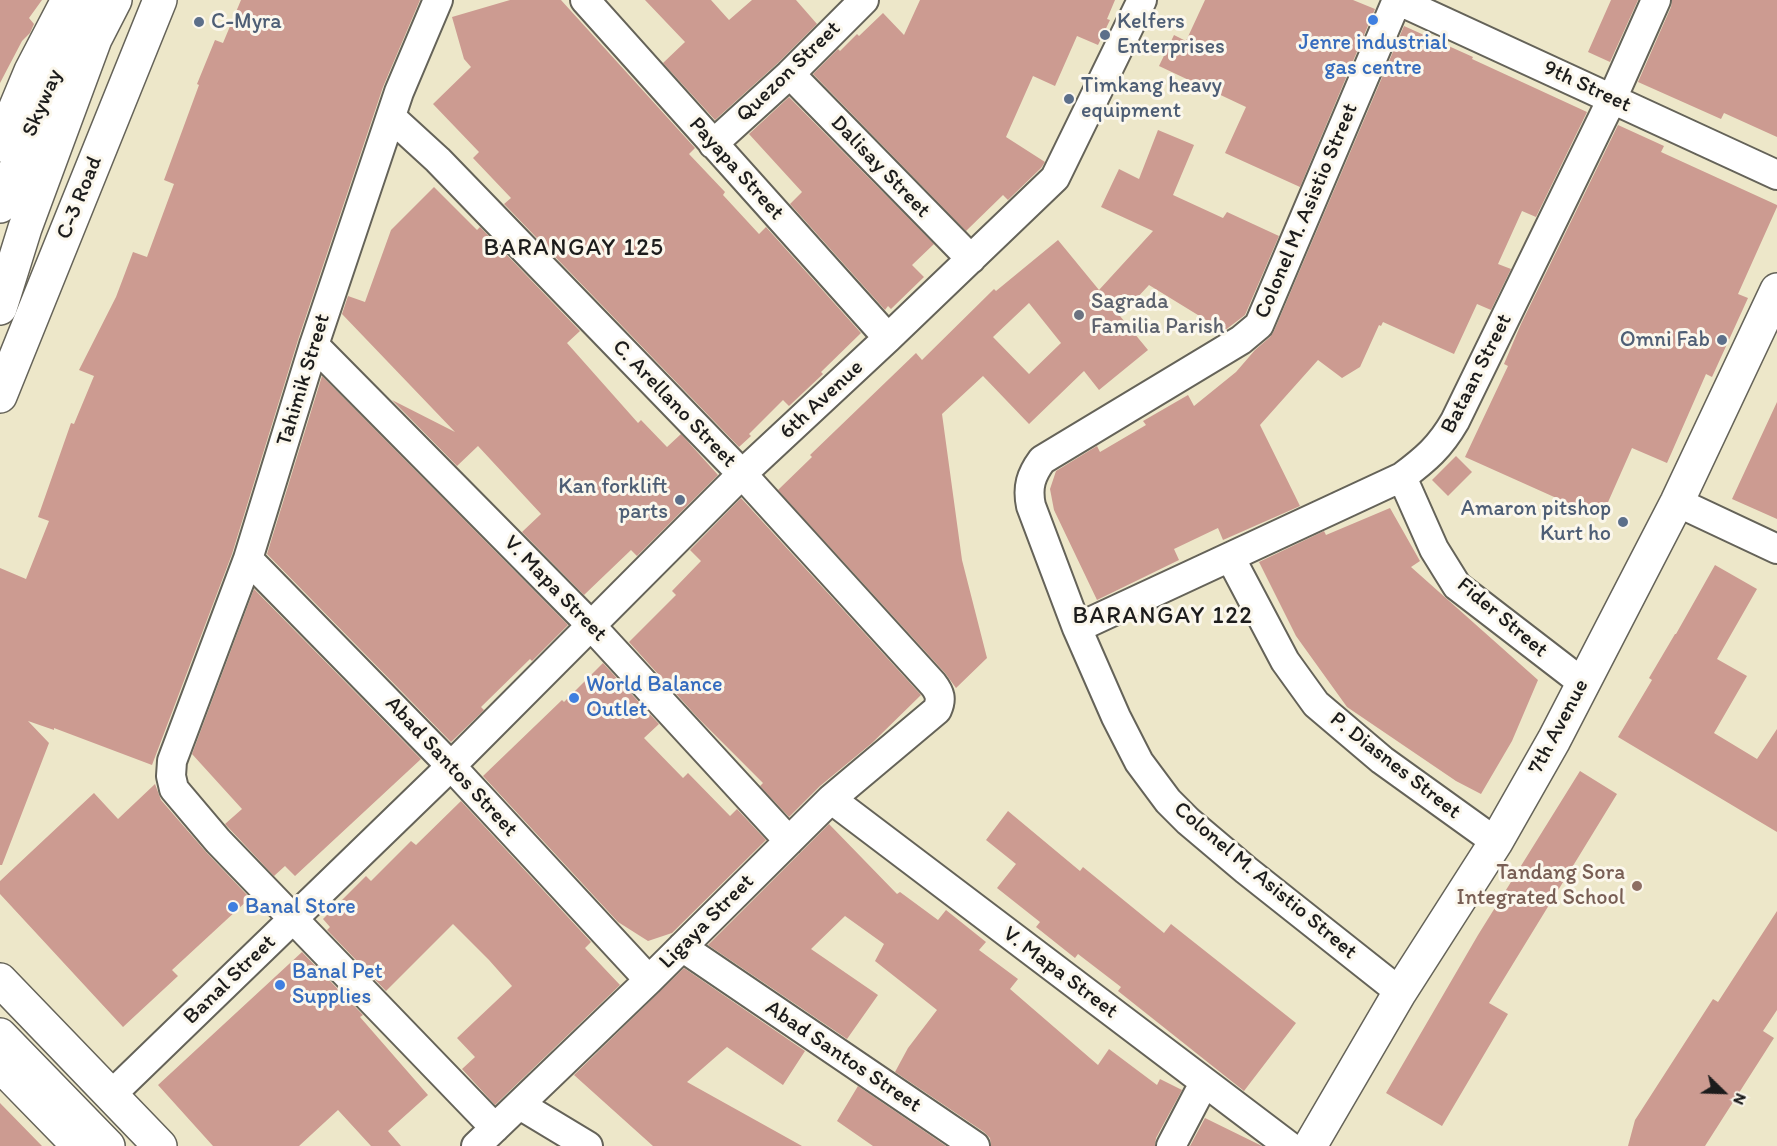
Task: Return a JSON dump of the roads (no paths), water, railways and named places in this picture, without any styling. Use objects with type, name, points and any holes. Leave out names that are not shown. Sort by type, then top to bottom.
[{"type":"main road","points":[[0,145],[31,71],[68,0]]},
{"type":"main road","name":"Skyway","points":[[0,206],[74,28],[89,0]]},
{"type":"main road","points":[[0,308],[25,228],[95,39],[115,0]]},
{"type":"main road","name":"C-3 Road","points":[[0,396],[160,0]]},
{"type":"main road","name":"7th Avenue","points":[[1310,1146],[1400,992],[1496,842],[1554,740],[1677,502],[1777,290]]},
{"type":"main road","points":[[0,980],[160,1146]]},
{"type":"main road","points":[[0,1035],[108,1146]]},
{"type":"main road","points":[[0,1065],[80,1146]]},
{"type":"street","name":"Tahimik Street","points":[[293,919],[218,841],[174,789],[171,776],[172,761],[248,559],[314,345],[399,92],[438,0]]},
{"type":"street","name":"Payapa Street","points":[[585,0],[888,338]]},
{"type":"street","name":"Quezon Street","points":[[713,144],[790,74],[864,0]]},
{"type":"street","name":"6th Avenue","points":[[451,766],[742,474],[1055,178],[1142,0]]},
{"type":"street","name":"9th Street","points":[[1397,0],[1777,175]]},
{"type":"street","name":"Colonel M. Asistio Street","points":[[1397,0],[1259,325],[1241,340],[1042,460],[1029,482],[1028,494],[1030,506],[1077,628],[1116,717],[1139,762],[1168,801],[1246,870],[1400,992]]},
{"type":"street","name":"Bataan Street","points":[[1077,628],[1402,477],[1428,458],[1443,441],[1455,422],[1611,99],[1656,0]]},
{"type":"street","name":"Dalisay Street","points":[[790,74],[971,259]]},
{"type":"street","name":"C. Arellano Street","points":[[391,117],[438,160],[742,474],[933,684],[939,692],[940,703]]},
{"type":"street","name":"V. Mapa Street","points":[[314,345],[592,626],[789,841]]},
{"type":"street","name":"Fider Street","points":[[1402,477],[1434,549],[1457,586],[1583,683]]},
{"type":"street","points":[[1677,502],[1777,549]]},
{"type":"street","name":"P. Diasnes Street","points":[[1230,557],[1285,661],[1316,704],[1382,760],[1496,842]]},
{"type":"street","name":"Abad Santos Street","points":[[248,559],[451,766],[648,980]]},
{"type":"street","name":"Ligaya Street","points":[[485,1137],[831,799],[937,710],[940,703]]},
{"type":"street","name":"Banal Street","points":[[111,1095],[451,766]]},
{"type":"street","name":"V. Mapa Street","points":[[831,799],[1289,1146]]},
{"type":"street","points":[[293,919],[485,1137]]},
{"type":"street","name":"Abad Santos Street","points":[[682,947],[975,1146]]},
{"type":"street","points":[[1171,1146],[1204,1083]]},
{"type":"street","points":[[520,1105],[588,1146]]},
{"type":"place","name":"Jenre industrial gas centre","points":[[1373,20]]},
{"type":"place","name":"C-Myra","points":[[199,22]]},
{"type":"place","name":"Kelfers Enterprises","points":[[1105,35]]},
{"type":"place","name":"Timkang heavy equipment","points":[[1069,99]]},
{"type":"place","name":"Sagrada Familia Parish","points":[[1079,315]]},
{"type":"place","name":"Omni Fab","points":[[1722,340]]},
{"type":"place","name":"Kan forklift parts","points":[[680,500]]},
{"type":"place","name":"Amaron pitshop Kurt ho","points":[[1623,522]]},
{"type":"place","name":"World Balance Outlet","points":[[574,698]]},
{"type":"place","name":"Tandang Sora Integrated School","points":[[1637,886]]},
{"type":"place","name":"Banal Store","points":[[233,907]]},
{"type":"place","name":"Banal Pet Supplies","points":[[280,985]]},
{"type":"district","name":"BARANGAY 125","points":[[574,249]]},
{"type":"district","name":"BARANGAY 122","points":[[1163,617]]}]
